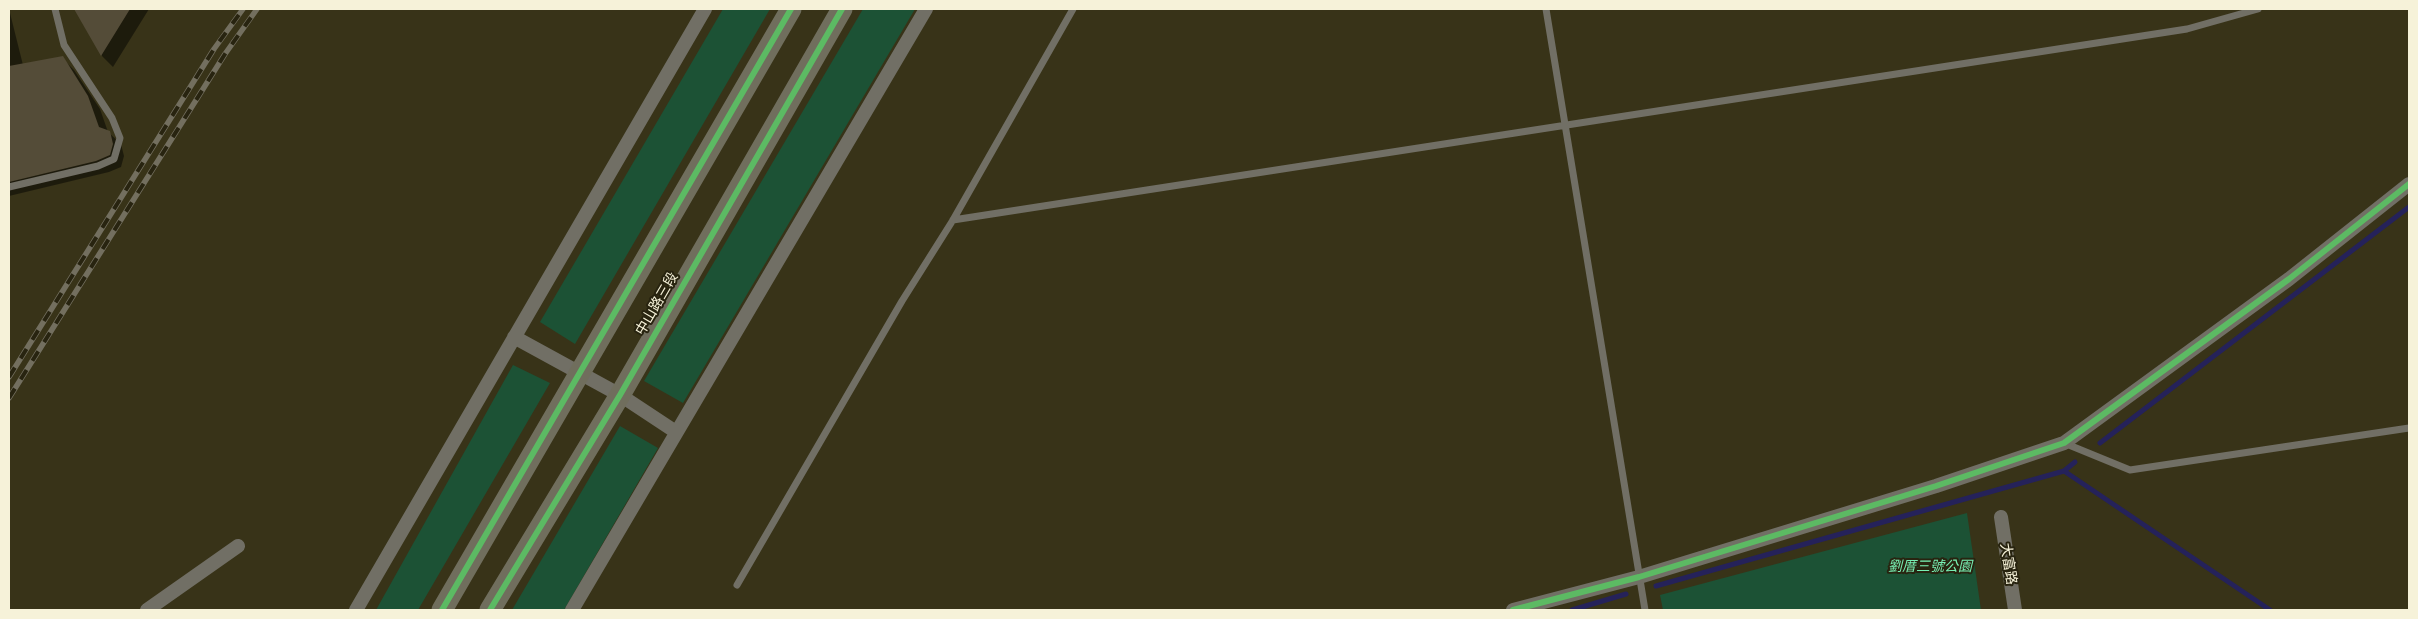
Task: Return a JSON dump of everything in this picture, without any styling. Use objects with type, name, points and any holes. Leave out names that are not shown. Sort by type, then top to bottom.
[{"type":"main road","points":[[442,610],[791,9]]},
{"type":"main road","name":"中山路三段","points":[[490,610],[620,395],[842,9]]},
{"type":"street","points":[[356,610],[705,9]]},
{"type":"street","points":[[572,610],[926,9]]},
{"type":"street","points":[[1513,610],[1639,577],[1936,486],[2064,443],[2289,279],[2409,184]]},
{"type":"street","points":[[514,337],[581,372],[676,432]]},
{"type":"street","name":"大富路","points":[[2001,517],[2015,610]]},
{"type":"street","points":[[147,610],[238,546]]},
{"type":"lane","points":[[9,187],[98,166],[114,159],[120,138],[112,118],[64,45],[55,9]]},
{"type":"lane","points":[[737,585],[902,302],[953,220],[1073,9]]},
{"type":"lane","points":[[1546,9],[1645,610]]},
{"type":"lane","points":[[953,220],[2187,29],[2258,9]]},
{"type":"lane","points":[[2064,443],[2130,470],[2409,428]]},
{"type":"green space","points":[[723,9],[770,9],[575,344],[540,322]]},
{"type":"green space","points":[[863,9],[915,9],[683,403],[644,381]]},
{"type":"green space","points":[[513,365],[550,383],[418,610],[376,610]]},
{"type":"green space","points":[[620,426],[658,448],[564,610],[512,610]]},
{"type":"green space","name":"劉厝三號公園","points":[[1967,513],[1981,610],[1663,610],[1660,595]]},
{"type":"building","points":[[74,9],[130,9],[101,56]]},
{"type":"building","points":[[63,56],[88,96],[99,127],[110,131],[113,144],[110,155],[96,161],[9,182],[9,66]]},
{"type":"waterway","points":[[2100,443],[2409,207]]},
{"type":"waterway","points":[[1656,586],[2064,471],[2075,462]]},
{"type":"waterway","points":[[2064,471],[2270,610]]},
{"type":"waterway","points":[[1572,610],[1626,594]]},
{"type":"railway","points":[[9,377],[214,49],[243,9]]},
{"type":"railway","points":[[9,398],[225,54],[257,9]]},
{"type":"cycle path","points":[[442,610],[791,9]]},
{"type":"cycle path","points":[[490,610],[620,395],[842,9]]},
{"type":"cycle path","points":[[1513,610],[1639,577],[1936,486],[2064,443],[2289,279],[2409,184]]}]
